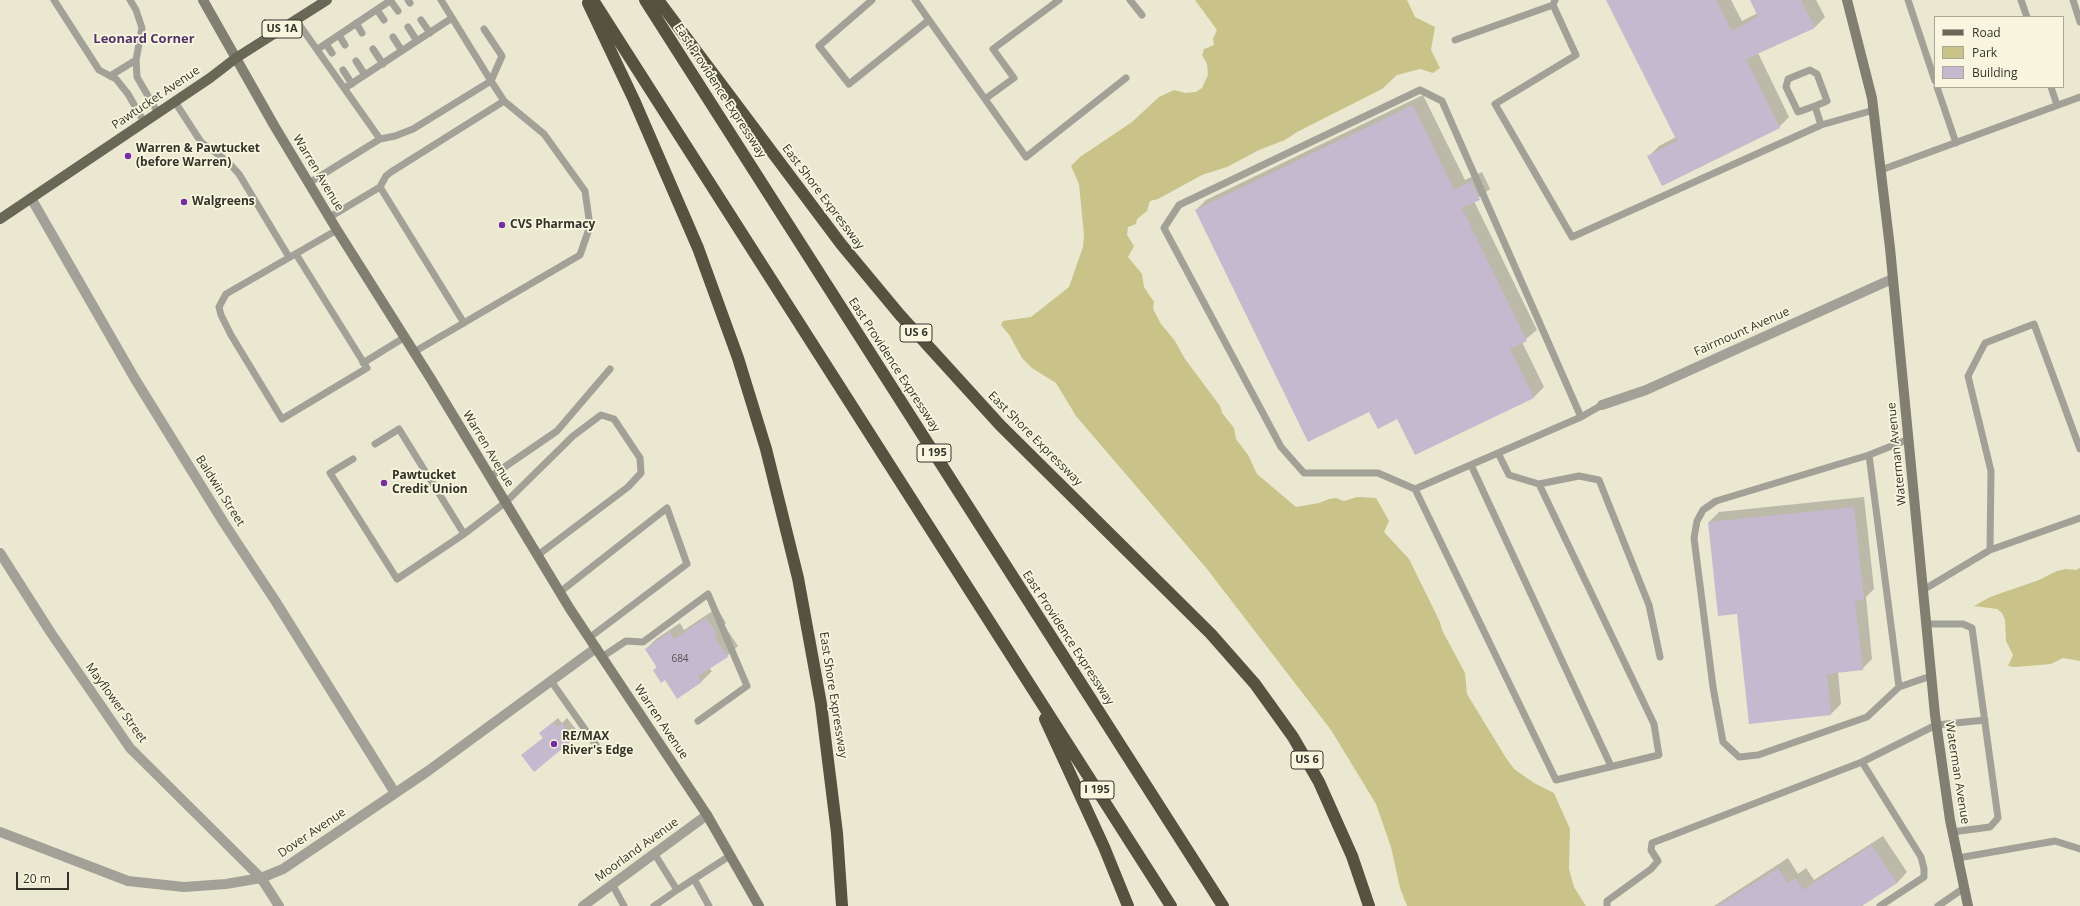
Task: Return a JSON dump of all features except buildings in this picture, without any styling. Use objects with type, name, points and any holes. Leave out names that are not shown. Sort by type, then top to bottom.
[{"type":"highway","name":"East Shore Expressway","points":[[586,0],[634,100],[698,248],[738,358],[766,449],[798,578],[819,688],[833,793],[842,906]]},
{"type":"highway","name":"I 195","points":[[594,0],[1171,906]]},
{"type":"highway","name":"East Providence Expressway","points":[[646,0],[1223,906]]},
{"type":"highway","name":"East Shore Expressway","points":[[658,0],[840,244],[900,315],[1000,425],[1212,634],[1255,684],[1293,737],[1321,786],[1352,856],[1369,906]]},
{"type":"highway","points":[[1024,675],[1104,847],[1128,906]]},
{"type":"main road","name":"Warren Avenue","points":[[203,0],[337,230],[405,337],[589,638],[707,815],[731,854],[759,906]]},
{"type":"main road","name":"Pawtucket Avenue","points":[[0,219],[175,102],[236,58],[327,0]]},
{"type":"main road","name":"Waterman Avenue","points":[[1847,0],[1874,110],[1909,439],[1925,624],[1936,725],[1952,832],[1968,906]]},
{"type":"street","name":"Baldwin Street","points":[[31,198],[135,380],[395,793]]},
{"type":"street","name":"Fairmount Avenue","points":[[1602,405],[1646,390],[1892,278]]},
{"type":"street","name":"Mayflower Street","points":[[0,553],[51,633],[130,748],[261,878],[279,906]]},
{"type":"street","name":"Dover Avenue","points":[[0,832],[128,882],[184,887],[226,884],[261,878],[283,869],[428,771],[551,681],[599,653]]},
{"type":"street","name":"Moorland Avenue","points":[[583,906],[707,815]]},
{"type":"lane","points":[[54,0],[99,70],[116,79],[128,94],[144,122]]},
{"type":"lane","points":[[130,0],[136,10],[142,28],[136,60],[137,77],[158,113]]},
{"type":"lane","points":[[318,49],[390,0],[398,11]]},
{"type":"lane","points":[[414,352],[580,255],[590,226],[586,191],[544,134],[504,101],[441,0]]},
{"type":"lane","points":[[872,0],[819,46],[850,84],[929,20]]},
{"type":"lane","points":[[915,0],[1026,157],[1126,78]]},
{"type":"lane","points":[[985,99],[1014,78],[994,49],[1059,0]]},
{"type":"lane","points":[[1130,0],[1142,15]]},
{"type":"lane","points":[[1908,0],[1934,78]]},
{"type":"lane","points":[[2021,0],[2026,16]]},
{"type":"lane","points":[[2073,0],[2080,22]]},
{"type":"lane","points":[[1455,40],[1554,3],[1576,55],[1495,104],[1572,238],[1821,125],[1874,110]]},
{"type":"lane","points":[[377,10],[384,20]]},
{"type":"lane","points":[[348,86],[452,18]]},
{"type":"lane","points":[[296,20],[348,86],[380,139]]},
{"type":"lane","points":[[421,20],[430,33]]},
{"type":"lane","points":[[356,23],[362,33]]},
{"type":"lane","points":[[408,27],[417,42]]},
{"type":"lane","points":[[309,182],[380,139],[395,136],[413,129],[491,81],[502,56],[484,29]]},
{"type":"lane","points":[[339,35],[345,45]]},
{"type":"lane","points":[[393,37],[402,51]]},
{"type":"lane","points":[[326,44],[332,53]]},
{"type":"lane","points":[[373,49],[383,64]]},
{"type":"lane","points":[[110,76],[136,60]]},
{"type":"lane","points":[[356,61],[365,75]]},
{"type":"lane","points":[[343,70],[348,86]]},
{"type":"lane","points":[[1810,70],[1817,74],[1827,101],[1815,106],[1798,112],[1786,87],[1788,79],[1810,70]]},
{"type":"lane","points":[[1937,88],[1956,143]]},
{"type":"lane","points":[[2050,88],[2057,105]]},
{"type":"lane","points":[[1539,484],[1654,724],[1659,755],[1556,780],[1415,489],[1378,473],[1304,474],[1281,447],[1164,228],[1179,205],[1420,90],[1442,101],[1581,417]]},
{"type":"lane","points":[[1881,170],[2080,97]]},
{"type":"lane","points":[[330,217],[380,187],[386,176],[391,172],[504,101]]},
{"type":"lane","points":[[175,102],[201,142],[227,161],[239,174],[292,256],[367,368],[282,420],[231,335],[221,315],[219,307],[226,294],[292,256],[337,230]]},
{"type":"lane","points":[[1815,106],[1821,125]]},
{"type":"lane","points":[[380,187],[464,323]]},
{"type":"lane","points":[[1990,550],[1991,471],[1968,376],[1985,343],[2034,324],[2080,449]]},
{"type":"lane","points":[[363,363],[405,337]]},
{"type":"lane","points":[[490,477],[557,431],[610,369]]},
{"type":"lane","points":[[1415,489],[1581,417],[1602,405]]},
{"type":"lane","points":[[353,458],[330,473],[397,579],[464,534],[506,502],[573,436],[600,415],[614,419],[640,458],[641,473],[628,487],[538,555]]},
{"type":"lane","points":[[376,444],[399,429],[464,534]]},
{"type":"lane","points":[[1909,439],[1870,455],[1716,501],[1703,510],[1697,520],[1694,538],[1713,687],[1723,742],[1739,757],[1758,755],[1867,717],[1899,687],[1931,676]]},
{"type":"lane","points":[[1498,453],[1508,475],[1539,484],[1579,476],[1599,480],[1649,605],[1660,657]]},
{"type":"lane","points":[[1870,455],[1899,687]]},
{"type":"lane","points":[[1471,465],[1611,766]]},
{"type":"lane","points":[[560,592],[667,508],[687,564],[589,638]]},
{"type":"lane","points":[[1922,590],[1990,550],[2080,518]]},
{"type":"lane","points":[[599,653],[626,641],[642,642],[708,594],[747,686],[698,722]]},
{"type":"lane","points":[[1925,624],[1963,624],[1972,628],[1998,818],[1990,827],[1952,832]]},
{"type":"lane","points":[[551,681],[596,745]]},
{"type":"lane","points":[[1607,906],[1607,901],[1651,869],[1658,861],[1651,850],[1652,843],[1862,762],[1936,725],[1985,720]]},
{"type":"lane","points":[[1862,762],[1921,857],[1924,869],[1924,877],[1880,906]]},
{"type":"lane","points":[[1958,858],[2055,841],[2080,849]]},
{"type":"lane","points":[[654,853],[677,890]]},
{"type":"lane","points":[[654,906],[731,854]]},
{"type":"lane","points":[[694,879],[709,906]]},
{"type":"lane","points":[[612,884],[624,906]]},
{"type":"lane","points":[[1938,906],[1964,888]]},
{"type":"green space","points":[[1195,0],[1407,0],[1415,17],[1435,27],[1431,50],[1440,68],[1433,73],[1420,69],[1397,75],[1382,89],[1297,132],[1285,140],[1259,150],[1227,167],[1202,175],[1158,199],[1150,201],[1147,211],[1137,219],[1136,224],[1128,227],[1127,235],[1134,246],[1128,257],[1142,274],[1144,287],[1154,302],[1153,309],[1161,324],[1175,341],[1185,359],[1220,406],[1222,413],[1234,428],[1236,439],[1248,455],[1257,474],[1296,507],[1336,498],[1344,501],[1357,497],[1376,498],[1389,521],[1384,532],[1409,559],[1440,622],[1442,630],[1465,673],[1467,694],[1514,769],[1534,783],[1554,793],[1570,829],[1569,869],[1574,887],[1586,906],[1407,906],[1400,888],[1391,847],[1376,804],[1331,730],[1207,569],[1076,416],[1056,383],[1032,368],[1022,358],[1010,336],[1001,325],[1003,321],[1031,317],[1069,287],[1083,247],[1084,235],[1079,184],[1071,166],[1080,157],[1132,122],[1159,97],[1174,90],[1185,93],[1196,92],[1202,88],[1208,75],[1207,64],[1202,55],[1204,49],[1214,45],[1213,39],[1217,30]]},
{"type":"green space","points":[[2080,568],[2080,661],[2063,658],[2051,664],[2015,667],[2008,666],[2013,655],[2006,641],[2005,620],[2002,613],[1997,609],[1974,606],[1990,597],[2039,580],[2057,571],[2066,569],[2076,570]]},
{"type":"place","name":"Warren & Pawtucket (before Warren)","points":[[128,156]]},
{"type":"place","name":"Walgreens","points":[[184,202]]},
{"type":"place","name":"CVS Pharmacy","points":[[502,225]]},
{"type":"place","name":"Pawtucket Credit Union","points":[[384,483]]},
{"type":"place","name":"RE/MAX River's Edge","points":[[554,744]]},
{"type":"district","name":"Leonard Corner","points":[[144,39]]}]
